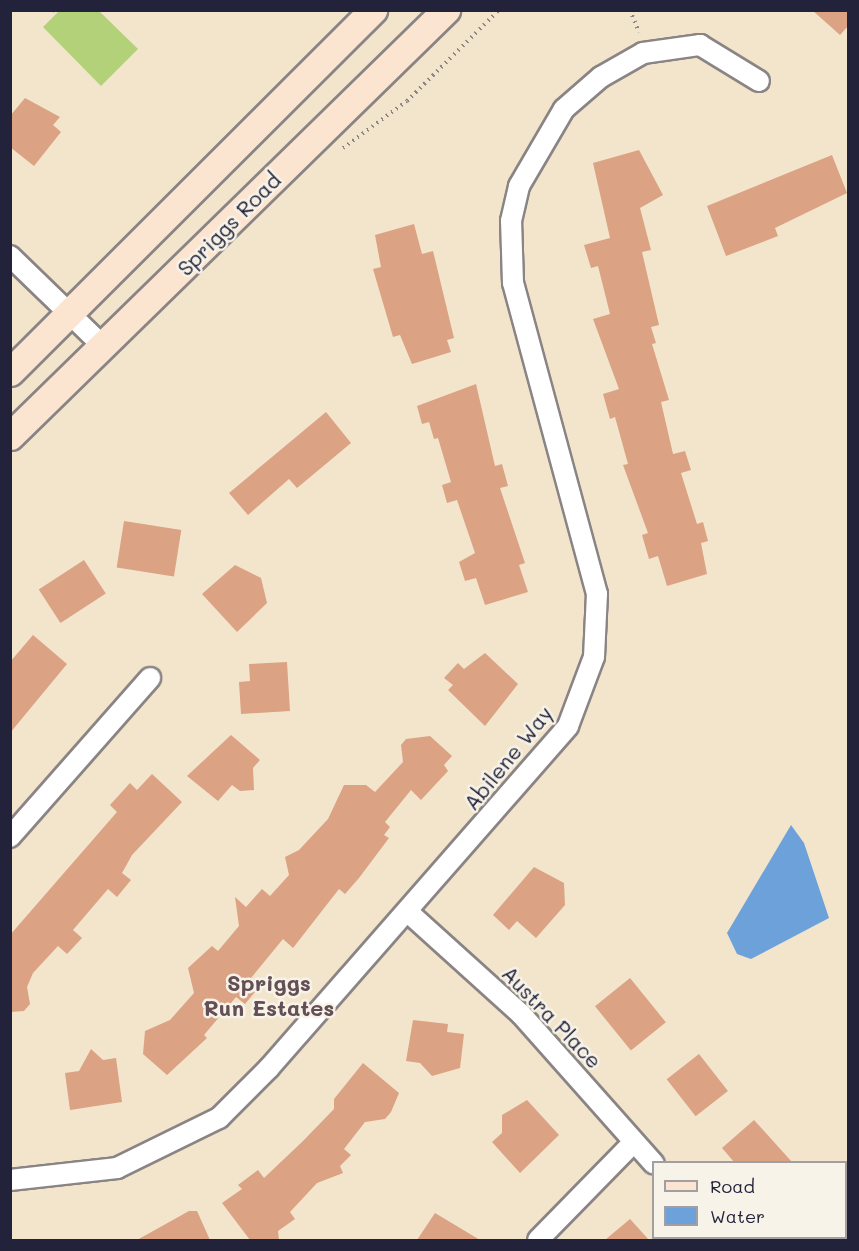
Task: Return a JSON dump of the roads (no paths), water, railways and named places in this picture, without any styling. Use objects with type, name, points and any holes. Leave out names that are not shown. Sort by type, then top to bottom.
[{"type":"main road","points":[[10,372],[374,10]]},
{"type":"main road","name":"Spriggs Road","points":[[10,436],[104,347],[446,10]]},
{"type":"street","name":"Abilene Way","points":[[10,1180],[117,1168],[219,1118],[243,1098],[557,743],[583,698],[595,651],[595,578],[513,283],[511,221],[519,186],[564,109],[601,77],[643,53],[700,45],[759,81]]},
{"type":"street","points":[[10,256],[104,347]]},
{"type":"street","points":[[10,837],[150,678]]},
{"type":"street","name":"Austra Place","points":[[408,912],[521,1014],[652,1162]]},
{"type":"street","points":[[538,1240],[634,1142]]},
{"type":"water","points":[[791,825],[804,843],[829,918],[751,959],[737,954],[727,933]]},
{"type":"district","name":"Spriggs Run Estates","points":[[269,994]]}]
